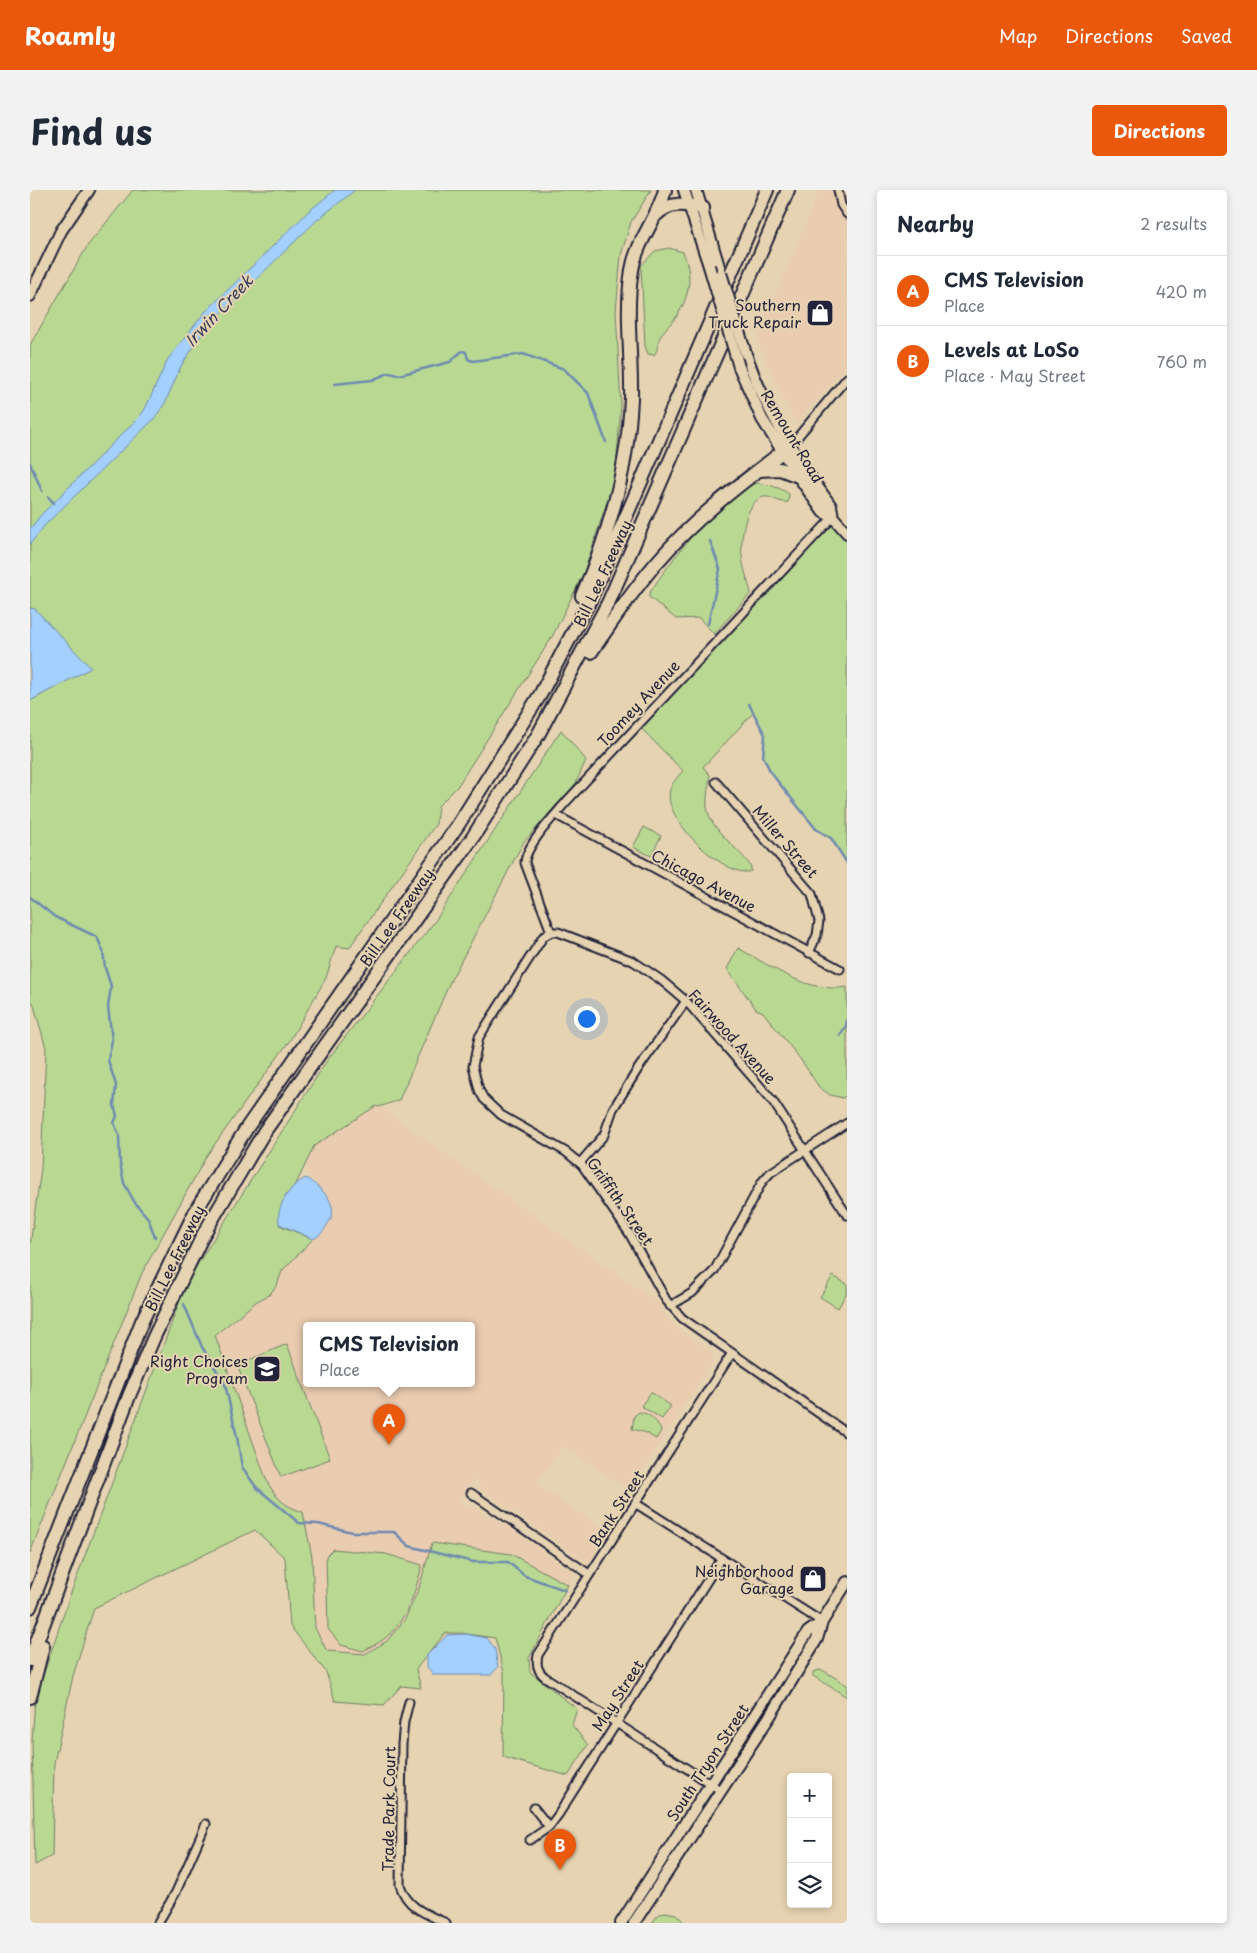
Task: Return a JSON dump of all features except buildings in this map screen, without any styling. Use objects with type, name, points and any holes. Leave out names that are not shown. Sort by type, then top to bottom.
[{"type":"highway","points":[[540,695],[604,542],[620,484],[631,399],[630,281],[637,251],[665,190]]},
{"type":"highway","name":"Bill Lee Freeway","points":[[30,1606],[142,1321],[196,1210],[248,1126],[458,825],[540,695],[590,600],[767,190]]},
{"type":"highway","name":"Bill Lee Freeway","points":[[30,1660],[69,1553],[154,1337],[177,1287],[223,1198],[264,1132],[486,817],[538,735],[610,600],[788,190]]},
{"type":"highway","points":[[652,220],[667,206],[696,206]]},
{"type":"highway","points":[[556,701],[628,598],[658,560],[709,511],[786,449]]},
{"type":"highway","points":[[757,471],[776,468],[798,476]]},
{"type":"highway","points":[[30,1697],[69,1553]]},
{"type":"highway","points":[[30,1598],[38,1586]]},
{"type":"main road","points":[[31,293],[61,231],[89,190]]},
{"type":"main road","name":"Remount Road","points":[[684,190],[696,206],[716,251],[746,354],[798,476],[823,512],[833,517],[847,533]]},
{"type":"main road","name":"Remount Road","points":[[696,190],[696,206],[709,266],[739,368],[762,419],[831,506],[833,517]]},
{"type":"main road","name":"South Tryon Street","points":[[621,1923],[715,1787],[770,1716],[812,1646],[822,1622],[844,1594],[847,1582]]},
{"type":"main road","name":"South Tryon Street","points":[[634,1923],[715,1787]]},
{"type":"street","points":[[838,190],[841,205],[847,214]]},
{"type":"street","points":[[786,449],[847,378]]},
{"type":"street","name":"Toomey Avenue","points":[[551,932],[525,863],[525,858],[556,815],[833,517]]},
{"type":"street","name":"Miller Street","points":[[716,782],[812,894],[818,910],[819,929],[809,953]]},
{"type":"street","name":"Chicago Avenue","points":[[556,815],[840,969]]},
{"type":"street","name":"Fairwood Avenue","points":[[551,932],[558,932],[633,961],[661,980],[686,1001],[772,1100],[847,1215]]},
{"type":"street","name":"Griffith Street","points":[[551,932],[543,937],[482,1031],[474,1054],[474,1072],[479,1090],[492,1108],[566,1152],[580,1164],[629,1233],[670,1306],[682,1318],[847,1433]]},
{"type":"street","points":[[580,1164],[604,1135],[618,1102],[686,1001]]},
{"type":"street","points":[[670,1306],[692,1293],[714,1270],[762,1182],[774,1170],[847,1123]]},
{"type":"street","name":"Bank Street","points":[[616,1722],[546,1678],[538,1670],[538,1655],[732,1353]]},
{"type":"street","points":[[471,1493],[590,1574]]},
{"type":"street","points":[[636,1503],[822,1622]]},
{"type":"street","name":"May Street","points":[[530,1840],[549,1827],[721,1558]]},
{"type":"street","name":"Trade Park Court","points":[[409,1702],[404,1722],[402,1744],[400,1885],[404,1896],[413,1906],[446,1923]]},
{"type":"street","points":[[616,1722],[715,1787]]},
{"type":"street","points":[[534,1808],[549,1827]]},
{"type":"street","points":[[158,1923],[176,1892],[206,1824]]},
{"type":"shaded area","points":[[820,190],[847,190],[847,363],[796,425],[757,340]]},
{"type":"shaded area","points":[[376,1105],[657,1302],[673,1326],[712,1352],[712,1362],[629,1491],[564,1446],[536,1484],[606,1530],[597,1540],[596,1552],[591,1559],[585,1561],[481,1489],[476,1477],[458,1501],[507,1525],[575,1574],[568,1585],[511,1554],[424,1566],[419,1588],[405,1619],[387,1641],[365,1654],[327,1651],[315,1628],[312,1557],[288,1507],[274,1496],[266,1479],[215,1335],[257,1301],[269,1295],[277,1285],[282,1271],[313,1239],[319,1237],[331,1201],[303,1166],[314,1146]]},
{"type":"green space","points":[[133,190],[651,190],[631,222],[621,255],[616,311],[621,406],[615,477],[584,572],[552,637],[457,787],[438,806],[436,824],[349,948],[336,946],[326,978],[290,1040],[207,1155],[142,1273],[30,1553],[30,1245],[41,1169],[46,1048],[33,1002],[30,1003],[30,701],[90,668],[35,609],[30,608],[30,345],[88,245]]},
{"type":"green space","points":[[669,248],[683,252],[688,269],[689,285],[685,300],[677,316],[660,337],[656,353],[654,355],[648,354],[645,346],[641,266],[655,251]]},
{"type":"green space","points":[[758,483],[774,487],[789,494],[788,502],[763,497],[757,500],[748,514],[743,532],[742,549],[743,565],[751,593],[714,634],[699,618],[676,619],[648,596],[697,530],[730,498],[745,488]]},
{"type":"green space","points":[[833,517],[847,533],[847,863],[831,839],[816,829],[771,773],[763,756],[765,735],[753,713],[703,767],[710,775],[707,795],[709,816],[713,824],[751,867],[751,871],[741,872],[728,867],[699,846],[676,817],[670,803],[670,790],[675,780],[683,771],[638,725]]},
{"type":"green space","points":[[561,730],[586,760],[576,783],[523,843],[450,982],[399,1100],[379,1107],[376,1106],[314,1146],[297,1182],[285,1197],[279,1225],[313,1239],[282,1271],[277,1285],[269,1295],[257,1301],[215,1335],[266,1479],[280,1500],[290,1507],[303,1512],[312,1557],[315,1628],[327,1651],[365,1654],[387,1641],[405,1619],[419,1588],[432,1543],[511,1554],[568,1585],[529,1658],[530,1672],[577,1709],[572,1725],[588,1745],[568,1776],[503,1757],[504,1672],[495,1638],[445,1633],[416,1669],[421,1688],[401,1686],[384,1705],[335,1701],[326,1672],[290,1626],[285,1558],[255,1530],[94,1608],[73,1676],[54,1763],[52,1856],[35,1865],[32,1741],[35,1700],[68,1601],[188,1279],[328,1059],[435,921]]},
{"type":"green space","points":[[644,827],[661,836],[651,856],[633,847]]},
{"type":"green space","points":[[738,948],[790,977],[818,986],[832,988],[847,987],[847,1094],[843,1098],[830,1095],[819,1087],[801,1060],[763,1012],[756,1009],[727,969]]},
{"type":"green space","points":[[833,1276],[847,1284],[847,1292],[838,1308],[820,1297]]},
{"type":"green space","points":[[287,1344],[330,1459],[281,1477],[237,1365]]},
{"type":"green space","points":[[651,1392],[671,1406],[662,1419],[641,1406]]},
{"type":"green space","points":[[639,1412],[650,1416],[658,1424],[661,1431],[656,1439],[644,1432],[632,1429],[634,1416]]},
{"type":"green space","points":[[333,1549],[386,1554],[422,1565],[409,1605],[398,1624],[384,1639],[363,1651],[341,1645],[328,1629],[326,1556]]},
{"type":"green space","points":[[819,1670],[847,1685],[847,1697],[813,1676],[813,1672]]},
{"type":"green space","points":[[665,1912],[676,1914],[685,1923],[652,1923],[658,1915]]},
{"type":"water","name":"Irwin Creek","points":[[335,190],[355,190],[316,221],[207,327],[181,366],[165,403],[154,419],[46,524],[30,544],[30,529],[40,516],[139,417],[145,409],[168,359],[205,312],[310,210]]},
{"type":"water","points":[[30,608],[35,609],[91,668],[30,701]]},
{"type":"water","points":[[306,1178],[319,1187],[328,1198],[332,1211],[331,1218],[324,1230],[313,1239],[279,1224],[280,1211],[285,1197],[294,1186]]},
{"type":"water","points":[[466,1634],[487,1638],[495,1649],[498,1667],[491,1675],[434,1675],[427,1667],[427,1655],[447,1635]]},
{"type":"waterway","points":[[335,384],[372,380],[389,373],[399,375],[450,362],[462,351],[466,352],[468,359],[473,361],[523,354],[564,369],[588,393],[606,442]]},
{"type":"waterway","points":[[30,463],[42,491]]},
{"type":"waterway","points":[[48,497],[54,503]]},
{"type":"waterway","points":[[708,624],[720,569],[710,541]]},
{"type":"waterway","points":[[749,704],[765,735],[763,756],[771,773],[816,829],[831,838],[847,863]]},
{"type":"waterway","points":[[30,897],[55,917],[97,937],[103,951],[105,968],[111,986],[108,1007],[112,1040],[108,1060],[116,1085],[114,1105],[117,1116],[114,1123],[119,1135],[120,1164],[124,1183],[135,1203],[148,1218],[155,1237]]},
{"type":"waterway","points":[[840,1036],[846,1026],[847,1019]]},
{"type":"waterway","points":[[184,1304],[202,1347],[225,1384],[242,1467],[256,1487],[299,1523],[318,1524],[352,1532],[394,1532],[409,1546],[473,1562],[508,1562],[525,1576],[565,1590]]},
{"type":"place","name":"Southern Truck Repair","points":[[820,313]]},
{"type":"place","name":"Right Choices Program","points":[[267,1369]]},
{"type":"place","name":"CMS Television","points":[[389,1445]]},
{"type":"place","name":"Neighborhood Garage","points":[[813,1579]]},
{"type":"place","name":"Levels at LoSo","points":[[560,1870]]}]
